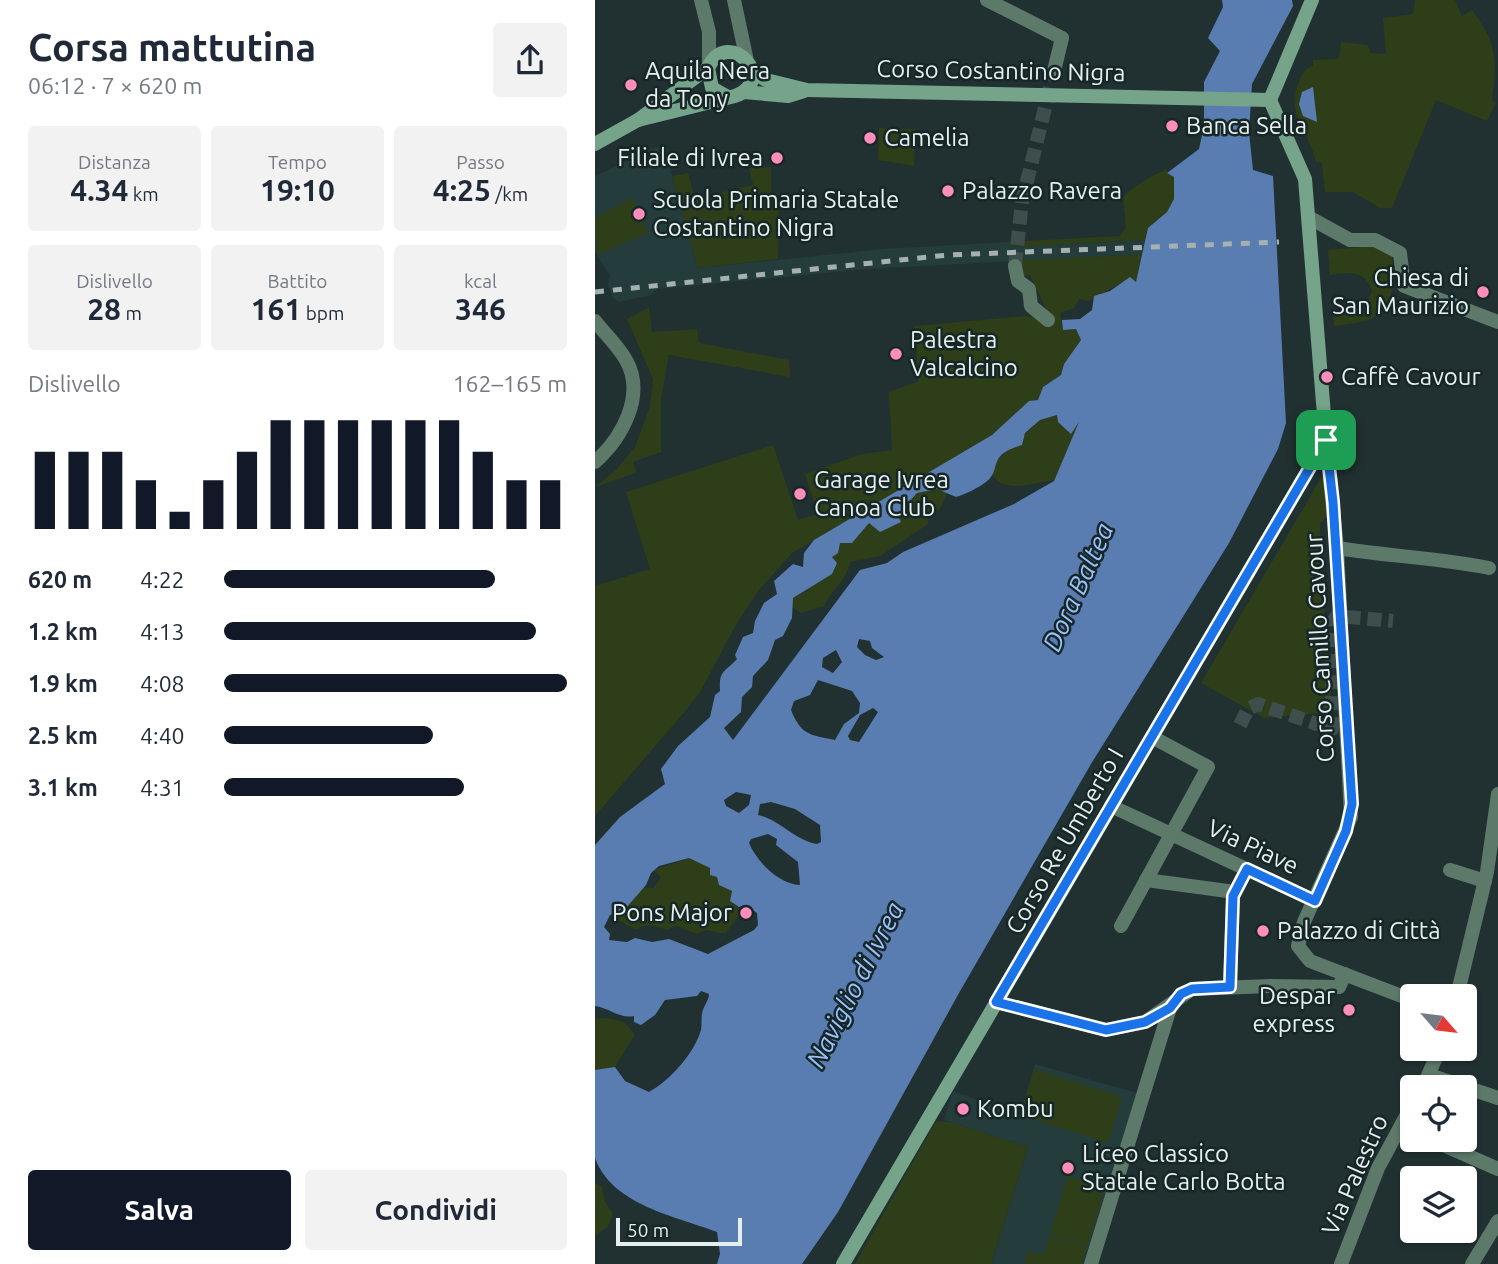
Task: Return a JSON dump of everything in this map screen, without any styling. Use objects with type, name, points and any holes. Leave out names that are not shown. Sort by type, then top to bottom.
[{"type":"main road","points":[[1263,101],[1312,0]]},
{"type":"main road","points":[[595,144],[638,120],[725,53],[738,54],[750,66],[751,82],[744,92],[638,120]]},
{"type":"main road","name":"Corso Costantino Nigra","points":[[750,66],[766,80],[807,90],[1263,101]]},
{"type":"main road","points":[[708,67],[712,88],[728,97]]},
{"type":"main road","name":"Corso Costantino Nigra","points":[[744,92],[788,96],[807,90]]},
{"type":"main road","name":"Corso Camillo Cavour","points":[[1263,101],[1305,179],[1326,440]]},
{"type":"main road","name":"Corso Re Umberto I","points":[[843,1264],[1326,440]]},
{"type":"street","points":[[701,0],[709,32],[708,67]]},
{"type":"street","points":[[734,0],[750,66]]},
{"type":"street","points":[[987,0],[1062,38],[1053,75]]},
{"type":"street","points":[[1310,218],[1350,240],[1375,240],[1400,253],[1404,286],[1498,322]]},
{"type":"street","points":[[1015,266],[1019,281],[1028,289],[1031,306],[1048,320]]},
{"type":"street","points":[[595,322],[627,360],[633,382],[632,404],[624,426],[609,450],[595,462]]},
{"type":"street","name":"Corso Camillo Cavour","points":[[1326,440],[1337,548],[1351,817],[1298,946],[1310,961],[1345,974]]},
{"type":"street","points":[[1337,548],[1415,560],[1453,561],[1489,568]]},
{"type":"street","name":"Via Piave","points":[[1121,926],[1208,767],[1152,737]]},
{"type":"street","points":[[1460,984],[1485,881],[1498,796]]},
{"type":"street","name":"Via Piave","points":[[1111,806],[1315,901]]},
{"type":"street","points":[[1230,987],[1235,892],[1247,869]]},
{"type":"street","points":[[1450,870],[1485,881]]},
{"type":"street","points":[[1146,880],[1235,892]]},
{"type":"street","points":[[1091,1264],[1170,1008],[1181,994],[1192,989],[1230,987],[1339,987],[1345,974],[1400,995]]},
{"type":"street","points":[[996,1002],[1106,1030],[1145,1022],[1170,1008]]},
{"type":"street","points":[[1477,1093],[1498,1098]]},
{"type":"street","name":"Via Palestro","points":[[1341,1264],[1378,1168],[1400,1137]]},
{"type":"street","points":[[1459,1152],[1498,1169]]},
{"type":"street","points":[[1472,1264],[1498,1221]]},
{"type":"shaded area","points":[[663,144],[698,268],[884,249],[1009,242],[1010,247],[1146,240],[1144,254],[867,269],[657,289],[651,295],[619,302],[614,299],[608,286],[610,275],[595,252],[595,176]]},
{"type":"shaded area","name":"Liceo Classico Statale Carlo Botta","points":[[1035,1064],[1137,1093],[1083,1264],[991,1264],[1028,1147],[944,1120],[953,1091],[1020,1115]]},
{"type":"green space","points":[[1415,0],[1455,0],[1462,16],[1472,10],[1486,32],[1493,52],[1495,73],[1492,100],[1496,102],[1487,121],[1436,100],[1392,208],[1380,208],[1353,192],[1325,192],[1322,163],[1316,162],[1297,114],[1295,93],[1301,76],[1313,66],[1313,60],[1339,59],[1341,42],[1368,45],[1370,53],[1386,54],[1383,18],[1413,14]]},
{"type":"green space","points":[[879,128],[915,129],[914,166],[878,160]]},
{"type":"green space","points":[[771,167],[771,193],[779,193],[778,259],[698,268],[672,176],[688,173],[695,199],[753,185],[749,168]]},
{"type":"green space","points":[[1167,169],[1167,173],[1174,177],[1174,199],[1167,212],[1148,228],[1146,240],[1009,247],[1009,242],[1120,236],[1126,227],[1123,198],[1137,186]]},
{"type":"green space","points":[[632,198],[648,233],[597,255],[595,218]]},
{"type":"green space","points":[[1374,246],[1392,255],[1390,299],[1378,315],[1353,324],[1334,326],[1333,315],[1357,314],[1364,310],[1372,291],[1365,279],[1355,274],[1330,275],[1328,250]]},
{"type":"green space","points":[[1144,254],[1136,282],[1130,278],[1089,301],[1079,299],[1074,308],[1060,313],[1063,330],[1077,329],[1081,340],[1064,364],[1061,375],[1043,387],[1038,400],[1029,401],[992,435],[792,553],[759,590],[737,623],[700,692],[595,816],[595,586],[650,569],[626,492],[773,445],[798,520],[818,514],[805,474],[862,454],[892,450],[889,392],[919,381],[914,326],[1025,316],[1051,319],[1030,275],[1024,277],[1021,260]]},
{"type":"green space","points":[[649,307],[652,332],[697,329],[699,343],[789,360],[790,377],[669,355],[661,398],[661,452],[633,462],[636,473],[595,487],[616,470],[635,447],[650,407],[653,379],[627,319]]},
{"type":"green space","points":[[1057,415],[1083,416],[1054,480],[1010,486],[996,480],[991,473],[995,459],[1001,457],[1040,420]]},
{"type":"green space","points":[[1321,478],[1326,480],[1327,517],[1320,523],[1320,550],[1332,712],[1264,718],[1201,683]]},
{"type":"green space","points":[[937,489],[947,493],[940,509],[928,517],[928,524],[880,556],[850,562],[846,574],[824,606],[801,613],[791,606],[793,598],[807,591],[840,543],[852,543],[869,522],[897,515],[917,493]]},
{"type":"green space","points":[[689,858],[707,866],[732,891],[730,901],[742,911],[725,934],[707,930],[696,934],[677,926],[666,930],[646,926],[636,930],[610,915],[626,908],[641,888],[654,888],[661,877],[654,870]]},
{"type":"green space","points":[[606,1018],[624,1022],[635,1034],[615,1067],[595,1070],[595,1019]]},
{"type":"green space","points":[[1034,1069],[1122,1097],[1108,1143],[1020,1115]]},
{"type":"green space","points":[[936,1121],[950,1122],[1028,1147],[991,1264],[855,1264]]},
{"type":"green space","points":[[1068,1176],[1105,1188],[1087,1246],[1050,1234]]},
{"type":"green space","points":[[595,1183],[602,1187],[605,1202],[613,1214],[608,1226],[595,1236]]},
{"type":"green space","points":[[1050,1235],[1087,1247],[1082,1264],[1024,1264],[1028,1251],[1044,1255]]},
{"type":"water","points":[[1222,0],[1292,0],[1293,6],[1252,84],[1249,132],[1253,170],[1273,176],[1286,423],[1278,449],[1229,543],[1091,764],[959,993],[838,1212],[802,1264],[717,1264],[720,1254],[717,1232],[664,1214],[630,1198],[603,1174],[595,1158],[595,1070],[615,1067],[625,1081],[649,1092],[657,1087],[680,1066],[693,1048],[701,1030],[703,1011],[709,994],[701,991],[697,996],[665,1000],[655,1015],[641,1025],[634,1022],[634,1016],[624,1016],[595,1006],[595,845],[620,817],[665,784],[661,769],[678,746],[710,717],[715,695],[720,691],[722,675],[737,659],[735,655],[743,637],[753,633],[755,621],[764,603],[777,594],[774,581],[793,564],[803,567],[804,553],[814,540],[992,435],[1029,401],[1038,400],[1043,387],[1061,375],[1064,364],[1081,340],[1076,329],[1063,330],[1062,320],[1080,319],[1092,310],[1094,296],[1110,291],[1130,277],[1136,282],[1148,228],[1167,212],[1174,199],[1174,177],[1167,173],[1199,149],[1204,126],[1204,82],[1220,51],[1208,38],[1223,7]],"holes":[[[1057,415],[1058,422],[1071,434],[1079,422],[1054,481],[1014,504],[903,552],[887,563],[860,570],[733,740],[724,728],[741,712],[742,697],[752,687],[753,676],[768,660],[775,640],[783,636],[792,618],[793,598],[832,574],[837,563],[832,557],[838,553],[840,543],[852,543],[869,523],[880,532],[901,522],[897,515],[917,493],[937,489],[956,497],[968,493],[991,477],[1003,454],[1022,445],[1025,433],[1040,420]],[[859,639],[870,641],[872,648],[884,657],[876,660],[857,647]],[[836,650],[842,662],[833,673],[822,667],[823,658]],[[818,680],[852,691],[860,703],[859,713],[844,724],[835,740],[807,733],[791,710],[794,701],[810,695]],[[873,708],[878,712],[859,742],[850,740],[848,736],[860,715]],[[736,792],[751,795],[749,805],[739,813],[726,806],[724,800]],[[771,802],[795,809],[820,825],[821,842],[809,842],[758,815],[760,804]],[[768,834],[777,839],[776,845],[798,862],[800,885],[784,881],[777,876],[763,864],[749,843],[751,839]],[[689,858],[710,868],[710,875],[717,877],[719,885],[732,891],[730,901],[739,907],[745,905],[757,913],[758,925],[754,930],[708,954],[669,939],[652,942],[635,938],[627,942],[609,940],[610,934],[604,927],[610,915],[626,908],[646,885],[651,873],[659,866]]]},
{"type":"water","points":[[1313,87],[1317,122],[1303,116],[1299,104],[1302,92]]},
{"type":"tunnel","points":[[1015,266],[1022,202],[1053,75]]},
{"type":"tunnel","points":[[1240,725],[1248,709],[1258,704],[1332,729],[1333,622],[1337,616],[1393,621]]},
{"type":"railway","points":[[595,292],[948,255],[1279,242]]},
{"type":"place","name":"Aquila Nera da Tony","points":[[631,85]]},
{"type":"place","name":"Banca Sella","points":[[1172,126]]},
{"type":"place","name":"Camelia","points":[[870,138]]},
{"type":"place","name":"Filiale di Ivrea","points":[[777,158]]},
{"type":"place","name":"Palazzo Ravera","points":[[948,191]]},
{"type":"place","name":"Scuola Primaria Statale Costantino Nigra","points":[[639,214]]},
{"type":"place","name":"Chiesa di San Maurizio","points":[[1483,292]]},
{"type":"place","name":"Palestra Valcalcino","points":[[896,354]]},
{"type":"place","name":"Caffè Cavour","points":[[1327,377]]},
{"type":"place","name":"Garage Ivrea Canoa Club","points":[[800,494]]},
{"type":"place","name":"Pons Major","points":[[746,913]]},
{"type":"place","name":"Palazzo di Città","points":[[1263,931]]},
{"type":"place","name":"Despar express","points":[[1349,1010]]},
{"type":"place","name":"Kombu","points":[[963,1109]]},
{"type":"place","name":"Liceo Classico Statale Carlo Botta","points":[[1068,1168]]},
{"type":"route","points":[[1326,440],[1333,502],[1352,804],[1346,831],[1315,901],[1247,869],[1233,896],[1230,987],[1192,989],[1181,994],[1170,1008],[1145,1022],[1106,1030],[996,1002],[1326,440]]},
{"type":"water label","name":"Dora Baltea","points":[[1078,587]]},
{"type":"water label","name":"Naviglio di Ivrea","points":[[855,985]]}]
